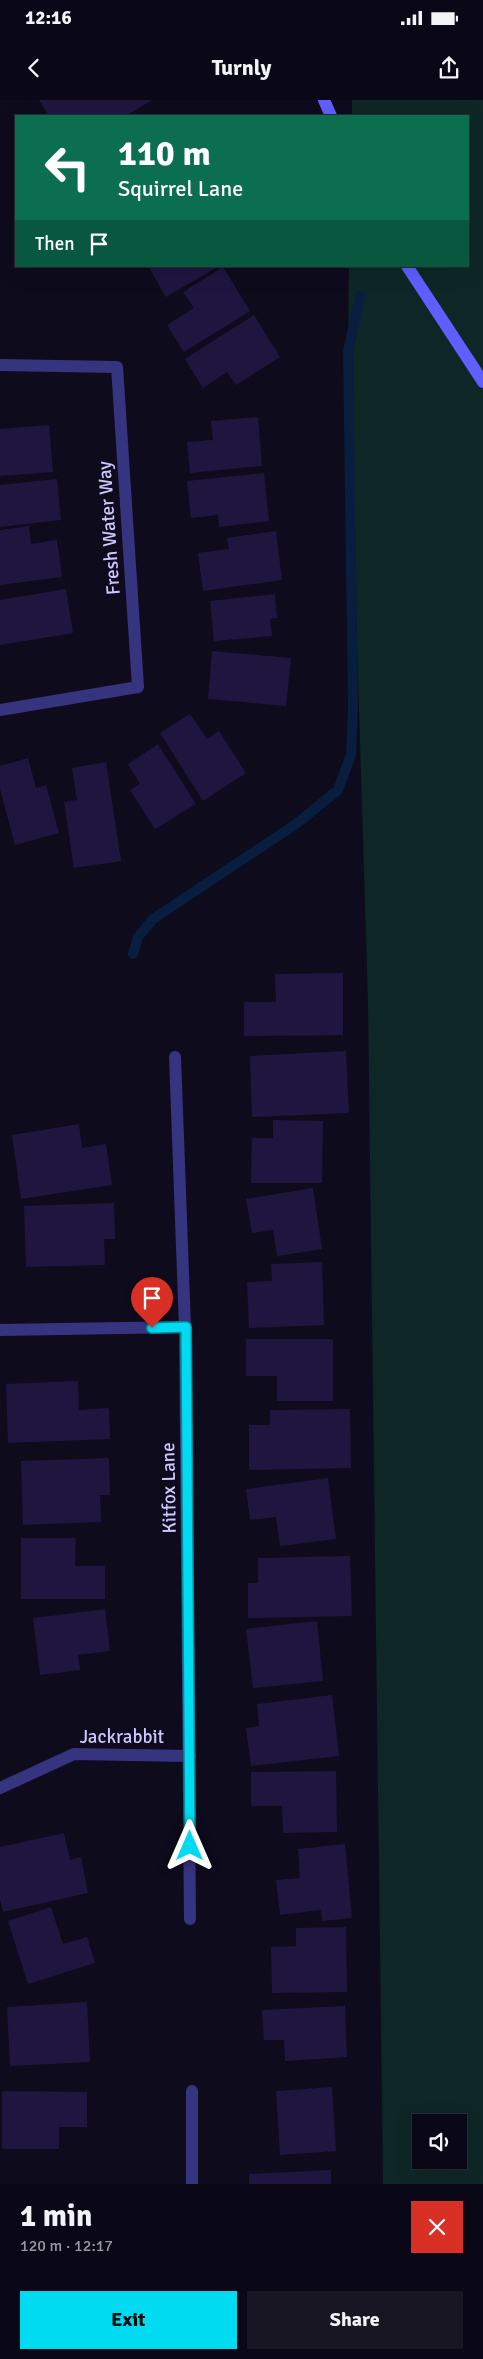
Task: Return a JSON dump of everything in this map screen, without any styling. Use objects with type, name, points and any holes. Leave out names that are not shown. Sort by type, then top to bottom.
[{"type":"main road","points":[[324,100],[331,115]]},
{"type":"main road","points":[[408,267],[483,382]]},
{"type":"street","name":"Fresh Water Way","points":[[0,365],[117,367],[138,687],[0,710]]},
{"type":"street","name":"Kitfox Lane","points":[[175,1057],[186,1327],[190,1919]]},
{"type":"street","points":[[0,1330],[186,1327]]},
{"type":"street","name":"Jackrabbit","points":[[0,1788],[74,1754],[190,1756]]},
{"type":"street","points":[[192,2091],[192,2184]]},
{"type":"green space","points":[[352,100],[483,100],[483,2184],[383,2184],[368,1002],[348,351],[349,267],[469,267],[469,115],[352,115]]},
{"type":"building","points":[[39,100],[152,100],[128,115],[48,115]]},
{"type":"building","points":[[149,267],[217,267],[166,297]]},
{"type":"building","points":[[223,267],[250,311],[184,352],[167,325],[194,308],[183,292]]},
{"type":"building","points":[[254,315],[280,357],[236,385],[227,372],[203,388],[185,359]]},
{"type":"building","points":[[258,417],[262,466],[190,473],[187,442],[213,440],[211,421]]},
{"type":"building","points":[[49,425],[53,472],[0,476],[0,429]]},
{"type":"building","points":[[264,473],[269,521],[219,527],[218,515],[191,518],[187,481]]},
{"type":"building","points":[[57,479],[61,520],[0,527],[0,485]]},
{"type":"building","points":[[29,526],[31,544],[57,540],[62,577],[0,585],[0,530]]},
{"type":"building","points":[[276,531],[282,580],[203,591],[198,553],[229,549],[227,538]]},
{"type":"building","points":[[66,589],[73,633],[0,645],[0,600]]},
{"type":"building","points":[[275,594],[277,618],[270,619],[272,636],[214,641],[210,601]]},
{"type":"building","points":[[212,651],[291,658],[286,706],[208,699]]},
{"type":"building","points":[[190,714],[207,739],[219,731],[246,773],[203,801],[160,733]]},
{"type":"building","points":[[158,744],[196,804],[155,829],[130,790],[140,784],[128,764]]},
{"type":"building","points":[[28,758],[36,788],[46,785],[59,833],[15,845],[0,789],[0,766]]},
{"type":"building","points":[[106,762],[121,861],[74,868],[64,802],[77,800],[72,768]]},
{"type":"building","points":[[343,973],[343,1035],[244,1036],[244,1002],[276,1002],[275,974]]},
{"type":"building","points":[[346,1051],[349,1113],[252,1117],[250,1056]]},
{"type":"building","points":[[273,1120],[323,1121],[322,1183],[251,1183],[252,1138],[273,1138]]},
{"type":"building","points":[[79,1124],[82,1148],[106,1144],[112,1185],[21,1199],[12,1135]]},
{"type":"building","points":[[313,1188],[322,1249],[277,1256],[273,1230],[252,1233],[246,1199]]},
{"type":"building","points":[[114,1203],[115,1239],[104,1239],[105,1265],[26,1267],[24,1206]]},
{"type":"building","points":[[322,1262],[324,1325],[249,1328],[247,1282],[272,1281],[271,1264]]},
{"type":"building","points":[[246,1339],[333,1339],[333,1401],[277,1401],[277,1376],[246,1376]]},
{"type":"building","points":[[78,1381],[79,1410],[109,1408],[110,1439],[8,1443],[6,1384]]},
{"type":"building","points":[[350,1409],[351,1468],[249,1470],[249,1425],[270,1425],[270,1410]]},
{"type":"building","points":[[109,1458],[110,1495],[100,1495],[101,1522],[23,1525],[21,1461]]},
{"type":"building","points":[[328,1478],[336,1539],[280,1546],[276,1517],[250,1520],[246,1489]]},
{"type":"building","points":[[21,1538],[76,1538],[75,1566],[105,1566],[105,1599],[21,1599]]},
{"type":"building","points":[[350,1556],[352,1616],[248,1618],[248,1583],[258,1583],[258,1558]]},
{"type":"building","points":[[105,1609],[110,1651],[78,1655],[80,1670],[40,1675],[33,1618]]},
{"type":"building","points":[[317,1621],[323,1681],[253,1688],[246,1629]]},
{"type":"building","points":[[332,1695],[339,1756],[251,1766],[246,1728],[259,1726],[257,1704]]},
{"type":"building","points":[[336,1771],[337,1832],[283,1833],[282,1806],[251,1806],[251,1772]]},
{"type":"building","points":[[64,1833],[70,1860],[81,1857],[88,1893],[3,1912],[0,1900],[0,1847]]},
{"type":"building","points":[[345,1844],[352,1918],[322,1921],[321,1910],[280,1915],[276,1880],[300,1878],[298,1849]]},
{"type":"building","points":[[51,1907],[63,1944],[87,1937],[95,1963],[28,1984],[8,1921]]},
{"type":"building","points":[[346,1927],[347,1992],[272,1993],[271,1947],[296,1946],[296,1928]]},
{"type":"building","points":[[87,2002],[90,2062],[10,2066],[7,2007]]},
{"type":"building","points":[[345,2006],[347,2057],[285,2061],[284,2040],[264,2040],[262,2010]]},
{"type":"building","points":[[332,2087],[336,2151],[280,2155],[276,2091]]},
{"type":"building","points":[[2,2091],[87,2092],[87,2127],[59,2127],[59,2149],[2,2149]]},
{"type":"building","points":[[331,2170],[331,2184],[249,2184],[249,2174]]},
{"type":"waterway","points":[[133,954],[138,937],[153,919],[296,824],[338,790],[351,755],[353,706],[348,351],[360,295]]},
{"type":"route","points":[[152,1328],[186,1327],[190,1846]]}]
